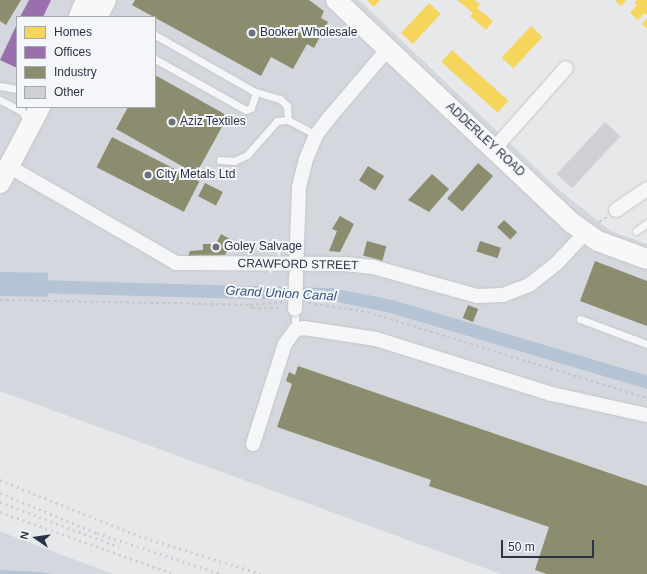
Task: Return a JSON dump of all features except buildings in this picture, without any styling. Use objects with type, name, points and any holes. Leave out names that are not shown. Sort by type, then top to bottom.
[{"type":"main road","points":[[79,16],[86,0]]},
{"type":"main road","points":[[98,16],[106,0]]},
{"type":"main road","name":"ADDERLEY ROAD","points":[[336,0],[572,223],[598,241],[647,259]]},
{"type":"main road","points":[[5,175],[40,108]]},
{"type":"street","points":[[295,307],[300,187],[306,159],[316,135],[388,49]]},
{"type":"street","points":[[494,149],[566,68]]},
{"type":"street","name":"CRAWFORD STREET","points":[[5,175],[176,263],[296,270],[345,264],[373,266],[477,296],[502,295],[528,285],[557,262],[586,232]]},
{"type":"street","points":[[616,210],[645,194]]},
{"type":"street","points":[[253,444],[285,344],[295,330],[304,328],[376,339],[552,394],[647,415]]},
{"type":"lane","points":[[156,36],[256,93],[280,99],[288,106],[288,120]]},
{"type":"lane","points":[[156,60],[246,110],[251,108],[256,93]]},
{"type":"lane","points":[[0,86],[16,90]]},
{"type":"lane","points":[[0,100],[22,111],[30,127]]},
{"type":"lane","points":[[220,160],[234,161],[247,155],[257,147],[272,125],[288,120],[316,135]]},
{"type":"lane","points":[[636,231],[647,223]]},
{"type":"lane","points":[[295,307],[295,330]]},
{"type":"lane","points":[[580,319],[647,344]]},
{"type":"path","points":[[586,232],[616,210]]},
{"type":"path","points":[[250,305],[252,308],[295,307]]},
{"type":"shaded area","points":[[0,0],[359,0],[558,189],[611,231],[647,244],[647,574],[501,574],[0,391]]},
{"type":"shaded area","points":[[0,531],[4,533],[113,574],[0,574]]},
{"type":"water","points":[[0,272],[48,273],[48,297],[0,296]]},
{"type":"water","points":[[0,570],[40,572],[53,574],[0,574]]},
{"type":"waterway","name":"Grand Union Canal","points":[[0,285],[332,294],[391,306],[647,382]]},
{"type":"railway","points":[[0,480],[139,536],[261,574]]},
{"type":"railway","points":[[0,493],[97,533],[221,574]]},
{"type":"railway","points":[[0,502],[119,547]]},
{"type":"railway","points":[[0,512],[174,574]]},
{"type":"place","name":"Booker Wholesale","points":[[252,33]]},
{"type":"place","name":"Aziz Textiles","points":[[172,122]]},
{"type":"place","name":"City Metals Ltd","points":[[148,175]]},
{"type":"place","name":"Goley Salvage","points":[[216,247]]}]
